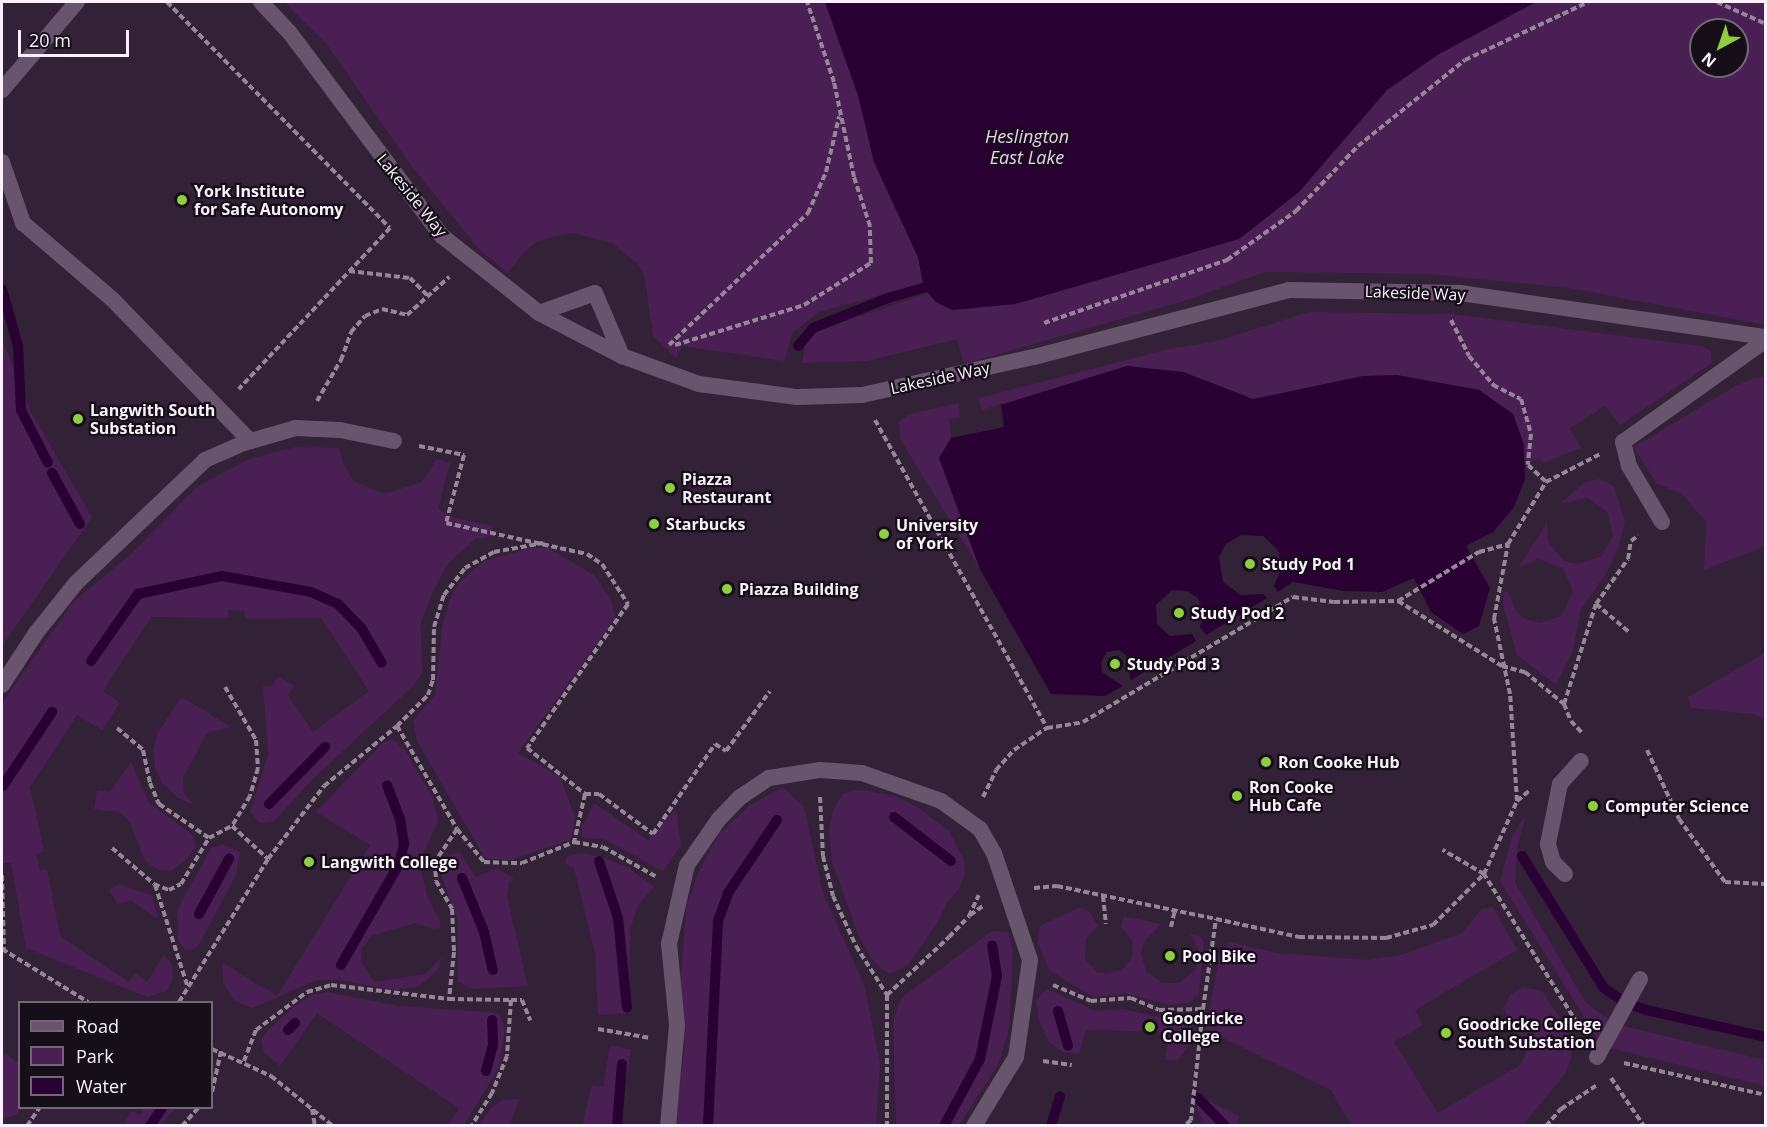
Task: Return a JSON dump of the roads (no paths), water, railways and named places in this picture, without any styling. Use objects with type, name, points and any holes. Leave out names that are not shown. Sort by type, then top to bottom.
[{"type":"street","points":[[2,90],[77,2]]},
{"type":"street","name":"Lakeside Way","points":[[261,2],[290,33],[442,236],[539,313],[622,356],[699,384],[797,398],[862,395],[1034,357],[1289,290],[1437,293],[1766,338]]},
{"type":"street","points":[[2,162],[23,224],[112,300],[250,441]]},
{"type":"street","points":[[539,313],[595,293],[622,356]]},
{"type":"street","points":[[1662,522],[1629,466],[1623,442],[1766,338]]},
{"type":"street","points":[[2,685],[36,633],[76,583],[205,460],[250,441],[296,428],[340,430],[394,441]]},
{"type":"street","points":[[1565,874],[1553,862],[1548,844],[1560,784],[1581,760]]},
{"type":"street","points":[[668,1125],[676,1042],[669,944],[679,891],[687,866],[718,819],[739,798],[769,778],[820,770],[862,773],[941,801],[981,829],[987,841],[1008,890],[1030,960],[1016,1058],[974,1125]]},
{"type":"street","points":[[1597,1057],[1640,979]]},
{"type":"water","name":"Heslington East Lake","points":[[825,2],[1536,2],[1439,54],[1387,90],[1299,192],[1239,239],[1015,304],[952,310],[936,302],[924,288],[918,257],[874,162],[858,95]]},
{"type":"water","points":[[1127,366],[1183,372],[1253,399],[1363,376],[1397,375],[1479,390],[1513,414],[1524,445],[1525,479],[1514,507],[1493,532],[1466,546],[1490,588],[1479,626],[1463,634],[1431,612],[1414,578],[1382,592],[1344,591],[1293,582],[1278,592],[1274,586],[1282,567],[1278,550],[1263,536],[1241,535],[1226,544],[1219,557],[1223,582],[1241,595],[1263,594],[1267,598],[1206,635],[1200,627],[1204,614],[1198,598],[1187,591],[1172,590],[1156,605],[1157,624],[1170,636],[1192,634],[1196,641],[1131,680],[1126,655],[1119,650],[1107,652],[1101,662],[1102,672],[1123,686],[1105,696],[1051,694],[980,569],[939,458],[951,438],[1004,427],[1001,405]]},
{"type":"waterway","points":[[798,346],[813,328],[888,298],[924,288]]},
{"type":"waterway","points":[[2,289],[18,346],[21,410],[48,463]]},
{"type":"waterway","points":[[52,473],[80,524]]},
{"type":"waterway","points":[[91,661],[138,594],[222,576],[311,592],[338,604],[362,629],[382,663]]},
{"type":"waterway","points":[[3,786],[52,712]]},
{"type":"waterway","points":[[269,804],[325,747]]},
{"type":"waterway","points":[[341,965],[399,864],[404,844],[400,819],[387,785]]},
{"type":"waterway","points":[[894,817],[951,861]]},
{"type":"waterway","points":[[708,1126],[718,921],[728,893],[777,820]]},
{"type":"waterway","points":[[1522,856],[1604,988],[1626,1003],[1646,1010],[1766,1037]]},
{"type":"waterway","points":[[199,914],[229,859]]},
{"type":"waterway","points":[[599,861],[618,918],[627,1008]]},
{"type":"waterway","points":[[462,878],[484,932],[493,970]]},
{"type":"waterway","points":[[944,1126],[980,1059],[997,976],[992,945]]},
{"type":"waterway","points":[[1058,1011],[1068,1046]]},
{"type":"waterway","points":[[486,1071],[493,1044],[492,1020]]},
{"type":"waterway","points":[[288,1030],[295,1023]]},
{"type":"waterway","points":[[617,1126],[622,1064]]},
{"type":"waterway","points":[[1051,1126],[1060,1096]]},
{"type":"waterway","points":[[1198,1098],[1225,1126]]},
{"type":"waterway","points":[[150,1126],[161,1109]]},
{"type":"place","name":"York Institute for Safe Autonomy","points":[[182,200]]},
{"type":"place","name":"Langwith South Substation","points":[[78,419]]},
{"type":"place","name":"Piazza Restaurant","points":[[670,488]]},
{"type":"place","name":"Starbucks","points":[[654,524]]},
{"type":"place","name":"University of York","points":[[884,534]]},
{"type":"place","name":"Study Pod 1","points":[[1250,564]]},
{"type":"place","name":"Piazza Building","points":[[727,589]]},
{"type":"place","name":"Study Pod 2","points":[[1179,613]]},
{"type":"place","name":"Study Pod 3","points":[[1115,664]]},
{"type":"place","name":"Ron Cooke Hub","points":[[1266,762]]},
{"type":"place","name":"Ron Cooke Hub Cafe","points":[[1237,796]]},
{"type":"place","name":"Computer Science","points":[[1593,806]]},
{"type":"place","name":"Langwith College","points":[[309,862]]},
{"type":"place","name":"Pool Bike","points":[[1170,956]]},
{"type":"place","name":"Goodricke College","points":[[1150,1027]]},
{"type":"place","name":"Goodricke College South Substation","points":[[1446,1033]]}]
